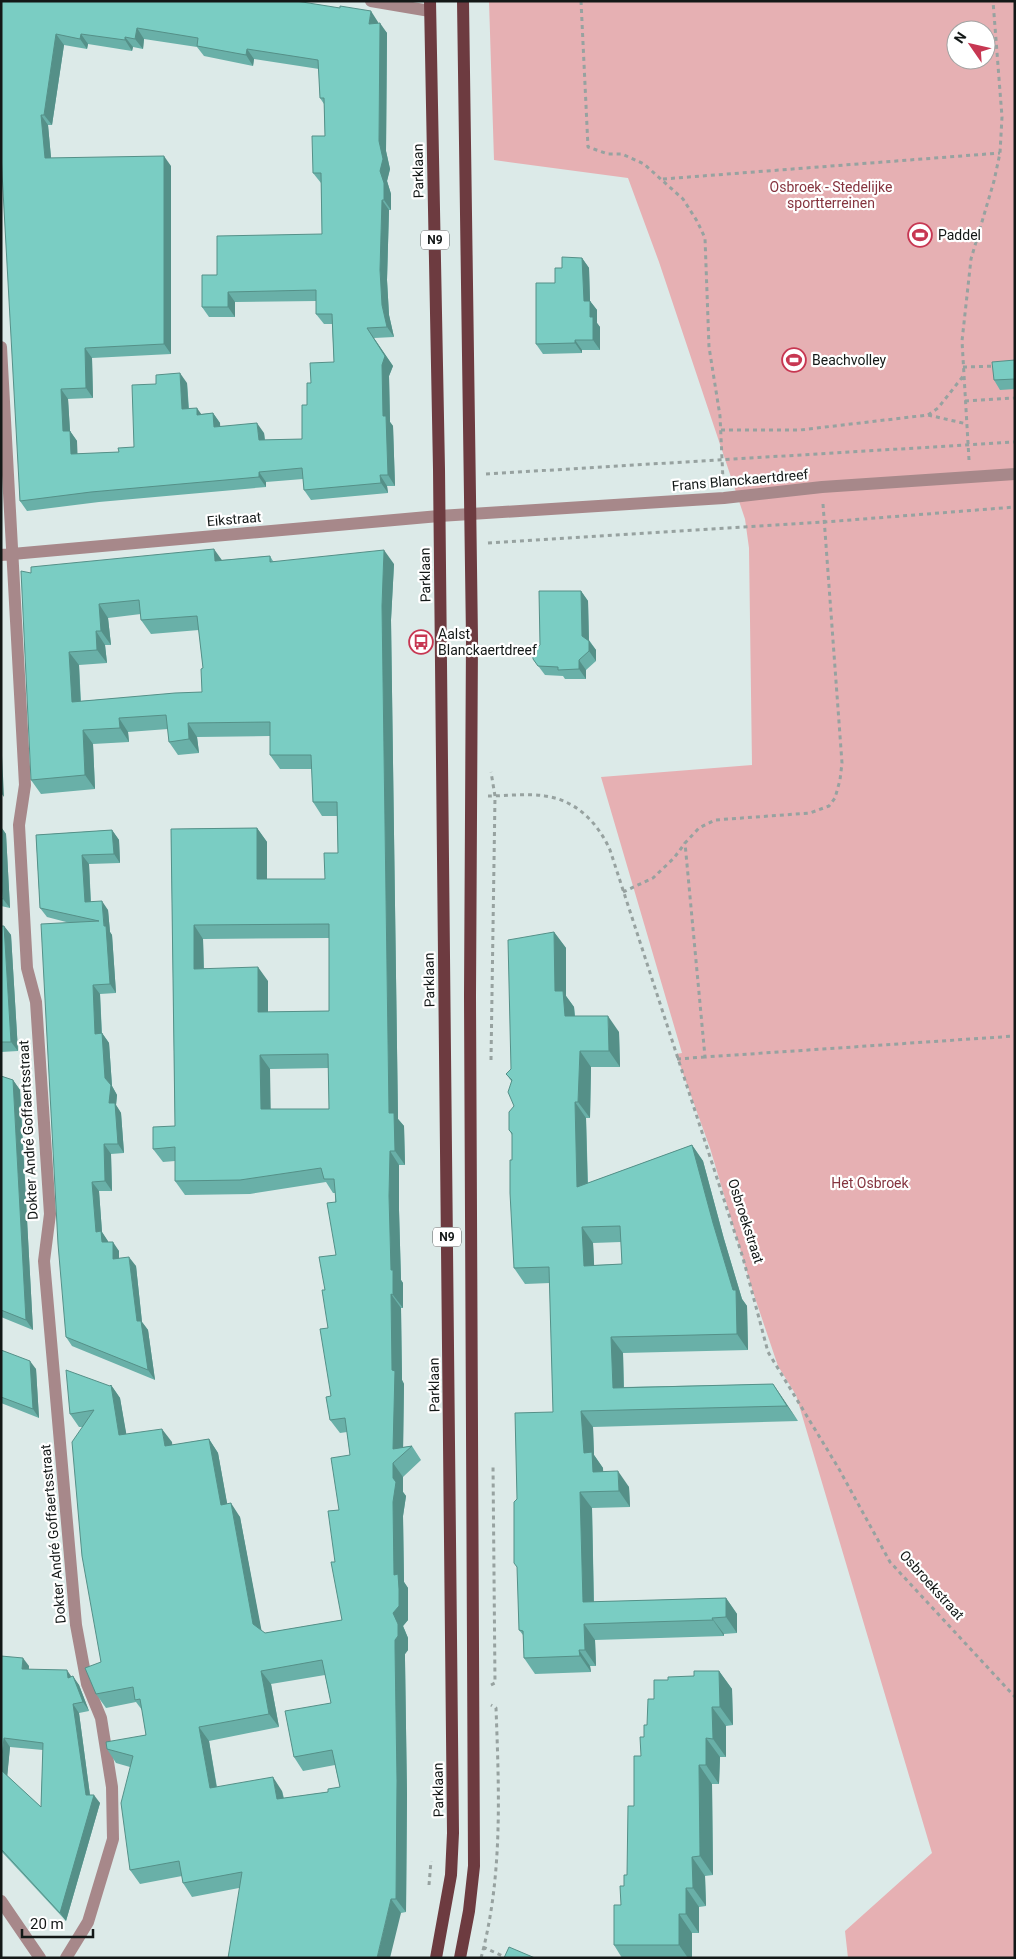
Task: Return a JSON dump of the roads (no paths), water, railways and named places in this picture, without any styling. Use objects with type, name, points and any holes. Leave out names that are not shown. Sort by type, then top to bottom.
[{"type":"main road","name":"N9","points":[[460,1958],[474,1866],[470,796],[472,638],[463,1]]},
{"type":"main road","name":"Parklaan","points":[[430,6],[439,516],[453,1833],[451,1875],[436,1958]]},
{"type":"street","points":[[372,1],[430,6]]},
{"type":"street","name":"Dokter André Goffaertsstraat","points":[[1,347],[7,554],[26,785],[19,825],[27,968],[36,1002],[50,1214],[44,1261],[76,1624],[86,1684],[101,1718],[112,1787],[113,1839],[88,1922],[66,1958]]},
{"type":"street","name":"Frans Blanckaertdreef","points":[[469,515],[724,498],[822,487],[1015,474]]},
{"type":"street","name":"Eikstraat","points":[[7,554],[439,516],[469,515]]},
{"type":"street","points":[[1,1901],[40,1958]]},
{"type":"place","name":"Paddel","points":[[920,235]]},
{"type":"place","name":"Beachvolley","points":[[794,360]]},
{"type":"place","name":"Aalst Blanckaertdreef","points":[[421,642]]},
{"type":"park label","name":"Osbroek - Stedelijke sportterreinen","points":[[831,196]]},
{"type":"park label","name":"Het Osbroek","points":[[870,1183]]}]
